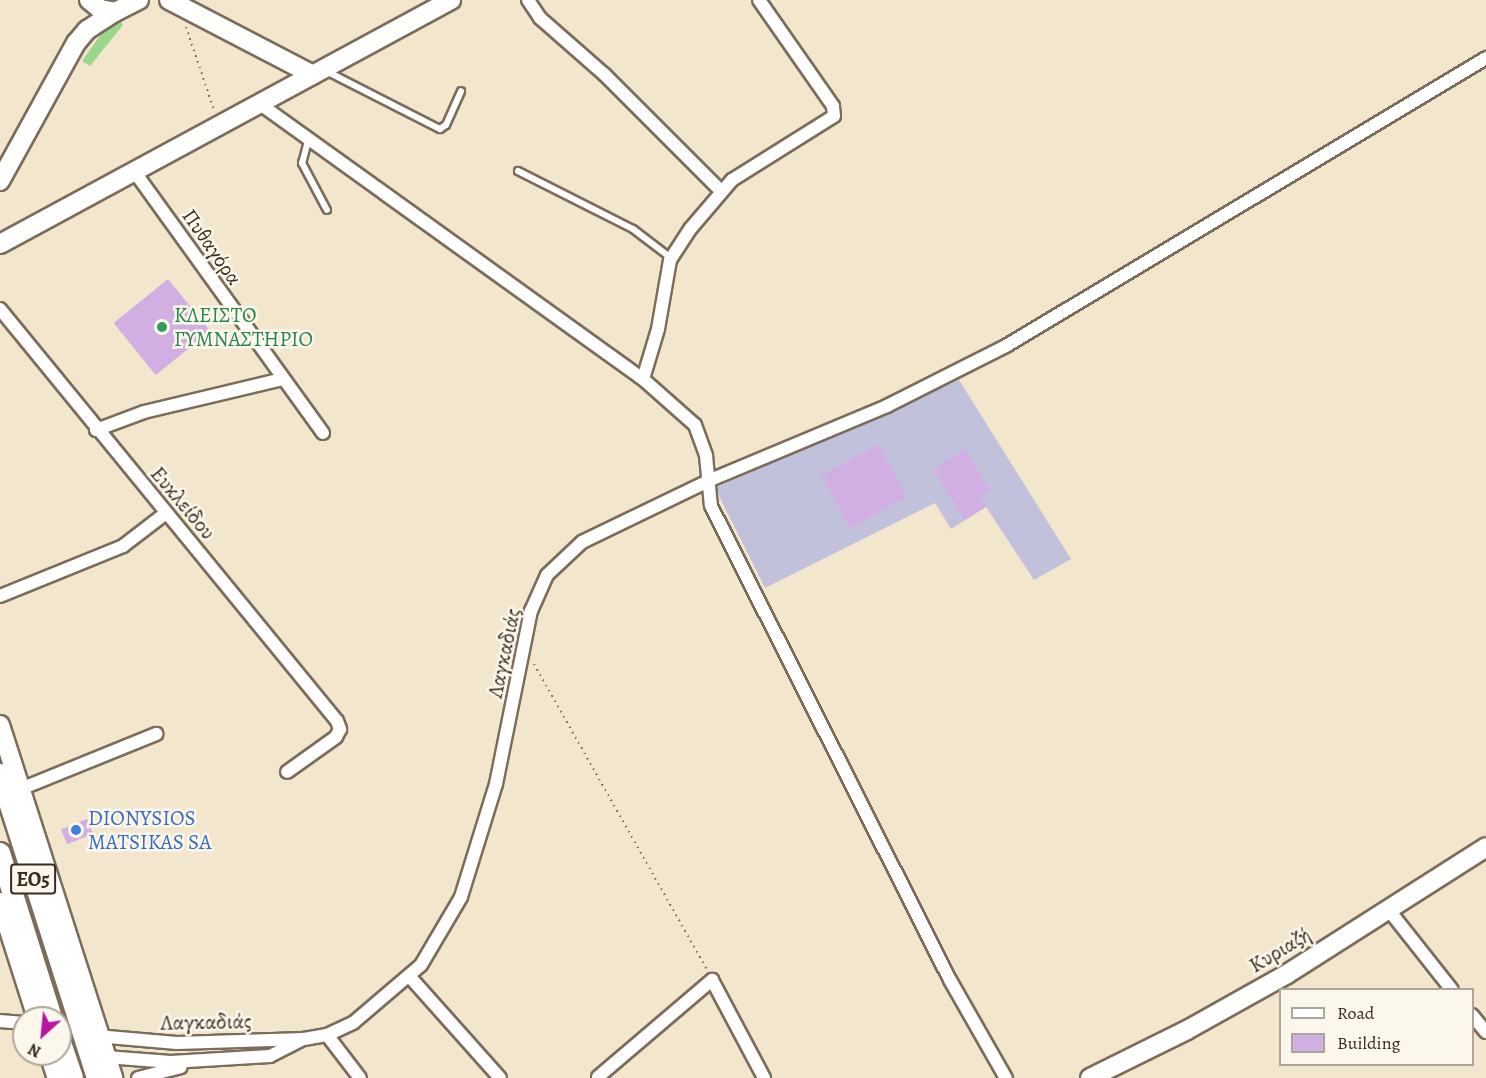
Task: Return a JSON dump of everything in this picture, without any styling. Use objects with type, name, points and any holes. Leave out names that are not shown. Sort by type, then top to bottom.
[{"type":"main road","name":"ΕΟ5","points":[[6,793],[97,1078]]},
{"type":"main road","name":"ΕΟ5","points":[[0,853],[48,1006]]},
{"type":"street","points":[[76,43],[89,0],[100,9],[115,12]]},
{"type":"street","points":[[0,244],[451,0]]},
{"type":"street","points":[[528,0],[540,18],[605,75],[720,190]]},
{"type":"street","points":[[643,379],[658,329],[671,259],[720,190],[742,173],[826,124],[835,113],[759,0]]},
{"type":"street","points":[[0,181],[76,43],[87,30],[115,12],[138,1],[175,4],[318,72]]},
{"type":"street","name":"Λαγκαδιάς","points":[[108,1037],[177,1043],[304,1039],[327,1035],[353,1023],[410,977],[440,938],[470,875],[503,756],[524,644],[540,588],[563,558],[599,532],[708,481],[888,406],[1006,346],[1486,58]]},
{"type":"street","points":[[260,104],[308,141],[643,379],[695,425],[706,456],[711,506],[950,980],[1006,1078]]},
{"type":"street","name":"Πυθαγόρα","points":[[134,171],[323,433]]},
{"type":"street","name":"Ευκλείδου","points":[[0,309],[96,430],[338,721],[340,729],[336,737],[287,772]]},
{"type":"street","points":[[96,430],[144,412],[282,379]]},
{"type":"street","points":[[0,596],[123,546],[166,513]]},
{"type":"street","points":[[0,725],[6,793],[113,1078]]},
{"type":"street","points":[[6,793],[156,734]]},
{"type":"street","name":"Κυριαζή","points":[[1090,1078],[1277,980],[1486,847]]},
{"type":"street","points":[[0,902],[33,1006]]},
{"type":"street","points":[[1388,909],[1450,988]]},
{"type":"street","points":[[410,977],[500,1078]]},
{"type":"street","points":[[598,1077],[712,980],[764,1078]]},
{"type":"street","points":[[1474,1016],[1486,1032]]},
{"type":"street","points":[[327,1035],[360,1078]]},
{"type":"street","name":"Λαγκαδιάς","points":[[106,1057],[199,1062],[273,1055],[304,1039]]},
{"type":"street","name":"Λαγκαδιάς","points":[[138,1078],[199,1062]]},
{"type":"lane","points":[[318,72],[440,129],[446,125],[461,91]]},
{"type":"lane","points":[[308,141],[302,163],[327,210]]},
{"type":"lane","points":[[518,171],[633,229],[671,259]]},
{"type":"path","points":[[175,4],[219,125]]},
{"type":"path","points":[[524,644],[712,980]]},
{"type":"shaded area","points":[[959,380],[1071,559],[1034,580],[986,507],[951,529],[935,503],[765,588],[715,488]]},
{"type":"green space","points":[[120,21],[123,25],[90,66],[82,61],[104,30]]},
{"type":"building","name":"ΚΛΕΙΣΤΟ ΓΥΜΝΑΣΤΗΡΙΟ","points":[[168,279],[210,331],[156,375],[114,323]]},
{"type":"building","points":[[878,444],[907,496],[850,528],[821,476]]},
{"type":"building","points":[[965,449],[990,491],[980,497],[986,507],[964,520],[933,469]]},
{"type":"building","name":"DIONYSIOS MATSIKAS SA","points":[[87,819],[93,834],[67,844],[61,829]]},
{"type":"tunnel","points":[[72,1031],[86,1033]]},
{"type":"place","name":"ΚΛΕΙΣΤΟ ΓΥΜΝΑΣΤΗΡΙΟ","points":[[162,327]]},
{"type":"place","name":"DIONYSIOS MATSIKAS SA","points":[[76,830]]}]
